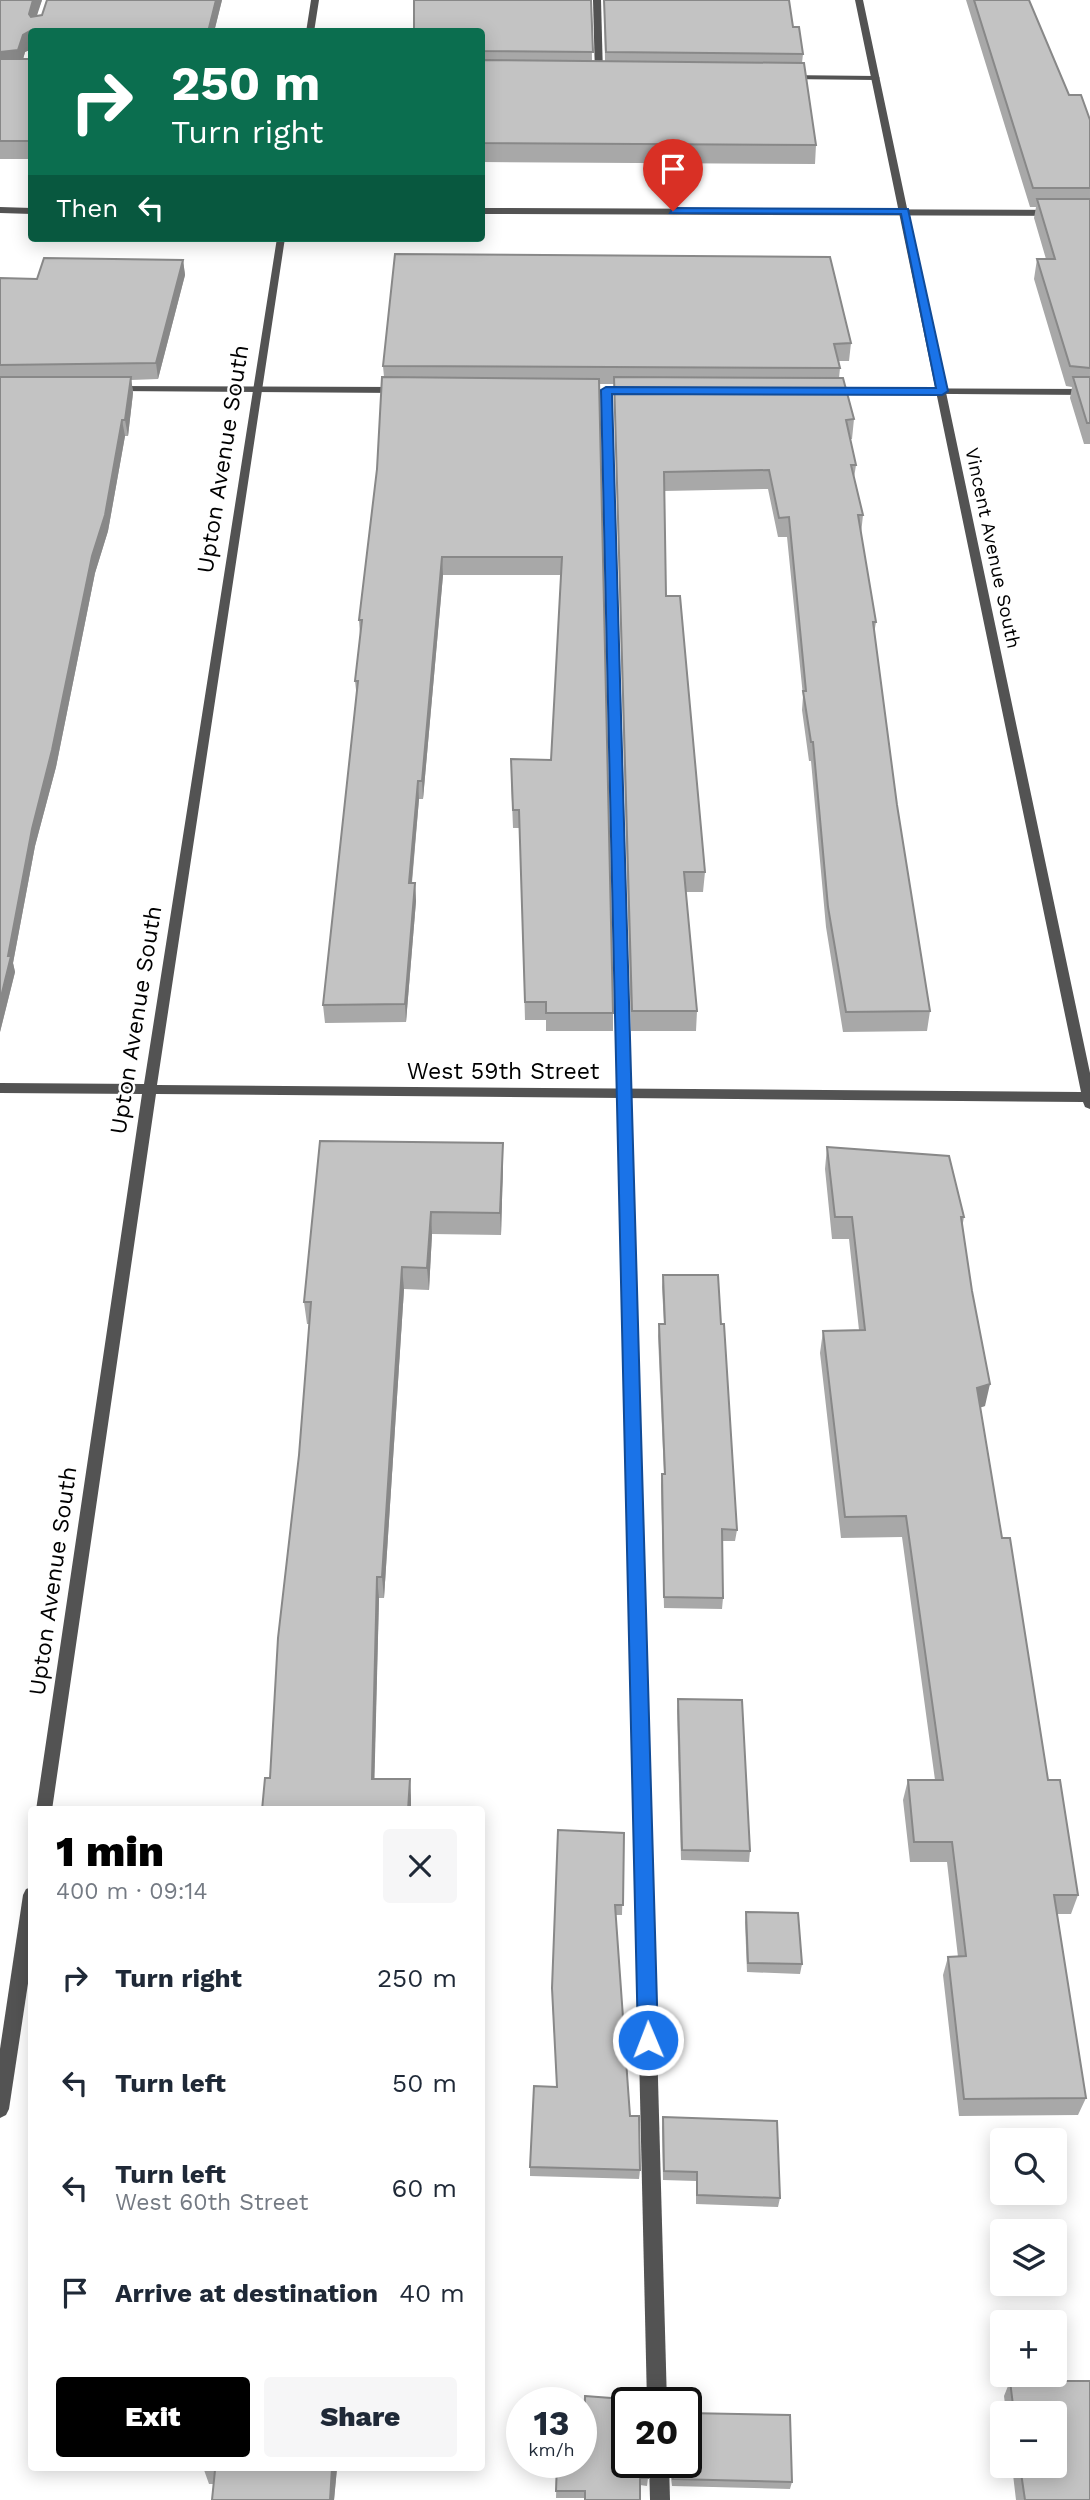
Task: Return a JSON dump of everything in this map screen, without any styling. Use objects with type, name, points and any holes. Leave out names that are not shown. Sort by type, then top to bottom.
[{"type":"street","points":[[311,28],[315,0]]},
{"type":"street","points":[[597,0],[599,75]]},
{"type":"street","name":"Vincent Avenue South","points":[[859,0],[1090,1099]]},
{"type":"street","points":[[586,75],[613,75]]},
{"type":"street","points":[[772,77],[876,78]]},
{"type":"street","points":[[0,210],[28,211]]},
{"type":"street","points":[[485,211],[1090,213]]},
{"type":"street","name":"Upton Avenue South","points":[[45,1806],[150,1089],[280,242]]},
{"type":"street","points":[[105,388],[411,390]]},
{"type":"street","points":[[606,390],[657,2387]]},
{"type":"street","points":[[814,391],[1090,392]]},
{"type":"street","name":"West 59th Street","points":[[0,1088],[1090,1099]]},
{"type":"street","points":[[0,2109],[28,1922]]},
{"type":"street","points":[[659,2478],[660,2500]]},
{"type":"building","points":[[0,0],[33,0],[29,14],[31,17],[42,15],[47,0],[216,0],[209,28],[28,28],[18,50],[0,52]]},
{"type":"building","points":[[414,0],[591,0],[593,52],[485,51],[485,28],[414,28]]},
{"type":"building","points":[[604,0],[789,0],[793,27],[799,27],[803,54],[606,52]]},
{"type":"building","points":[[974,0],[1029,0],[1069,95],[1081,95],[1090,120],[1090,188],[1033,188]]},
{"type":"building","points":[[0,59],[28,59],[28,141],[0,141]]},
{"type":"building","points":[[485,60],[804,63],[816,145],[485,143]]},
{"type":"building","points":[[1037,199],[1090,199],[1090,368],[1070,366],[1037,259],[1055,259]]},
{"type":"building","points":[[395,254],[830,257],[851,343],[834,344],[840,368],[383,366]]},
{"type":"building","points":[[44,258],[183,260],[156,363],[0,365],[0,278],[37,279]]},
{"type":"building","points":[[0,377],[131,377],[105,515],[92,556],[52,750],[32,829],[8,956],[11,956],[0,1001]]},
{"type":"building","points":[[382,377],[599,379],[613,1013],[546,1013],[546,1002],[525,1002],[519,810],[513,810],[511,759],[551,760],[562,557],[442,557],[422,781],[418,781],[409,883],[415,883],[405,1004],[323,1005],[358,681],[355,681],[362,620],[359,620],[377,469]]},
{"type":"building","points":[[614,377],[843,378],[854,419],[846,420],[856,465],[851,465],[863,515],[858,515],[876,622],[873,622],[897,805],[930,1011],[846,1012],[828,907],[813,742],[803,691],[806,691],[789,517],[779,518],[769,470],[664,472],[666,596],[680,596],[705,872],[684,872],[697,1011],[632,1011]]},
{"type":"building","points":[[1073,377],[1090,377],[1090,423],[1087,423]]},
{"type":"building","points":[[320,1141],[503,1143],[500,1213],[431,1212],[427,1268],[402,1267],[382,1577],[377,1577],[372,1779],[410,1779],[408,1806],[262,1806],[265,1778],[270,1778],[278,1638],[299,1455],[311,1302],[304,1302]]},
{"type":"building","points":[[827,1147],[949,1156],[964,1217],[961,1217],[972,1291],[990,1384],[977,1388],[1002,1538],[1010,1538],[1048,1780],[1060,1780],[1078,1895],[1054,1895],[1086,2098],[964,2099],[948,1957],[966,1956],[952,1842],[914,1842],[908,1780],[943,1780],[906,1516],[845,1517],[823,1331],[865,1330],[852,1217],[835,1217]]},
{"type":"building","points":[[663,1275],[718,1275],[721,1324],[724,1324],[737,1530],[722,1529],[723,1598],[664,1597],[662,1474],[665,1474],[659,1324],[665,1324]]},
{"type":"building","points":[[678,1699],[742,1700],[750,1851],[682,1850]]},
{"type":"building","points":[[558,1830],[624,1833],[623,1905],[615,1905],[630,2116],[639,2116],[640,2170],[530,2167],[534,2086],[557,2087],[552,1988]]},
{"type":"building","points":[[746,1912],[798,1913],[802,1964],[748,1963]]},
{"type":"building","points":[[663,2117],[777,2121],[780,2198],[697,2195],[697,2172],[664,2171]]},
{"type":"building","points":[[1067,2381],[1090,2381],[1090,2500],[1025,2500],[1022,2478],[1067,2478],[1067,2401],[1012,2401],[1011,2387],[1067,2387]]},
{"type":"building","points":[[597,2397],[611,2398],[611,2478],[640,2478],[640,2500],[585,2500],[585,2491],[556,2491],[556,2478],[597,2478]]},
{"type":"building","points":[[702,2413],[790,2415],[792,2482],[673,2479],[702,2478]]},
{"type":"building","points":[[215,2471],[332,2471],[330,2500],[212,2500]]},
{"type":"route","points":[[648,2040],[606,390],[942,391],[905,211],[673,211]]}]
